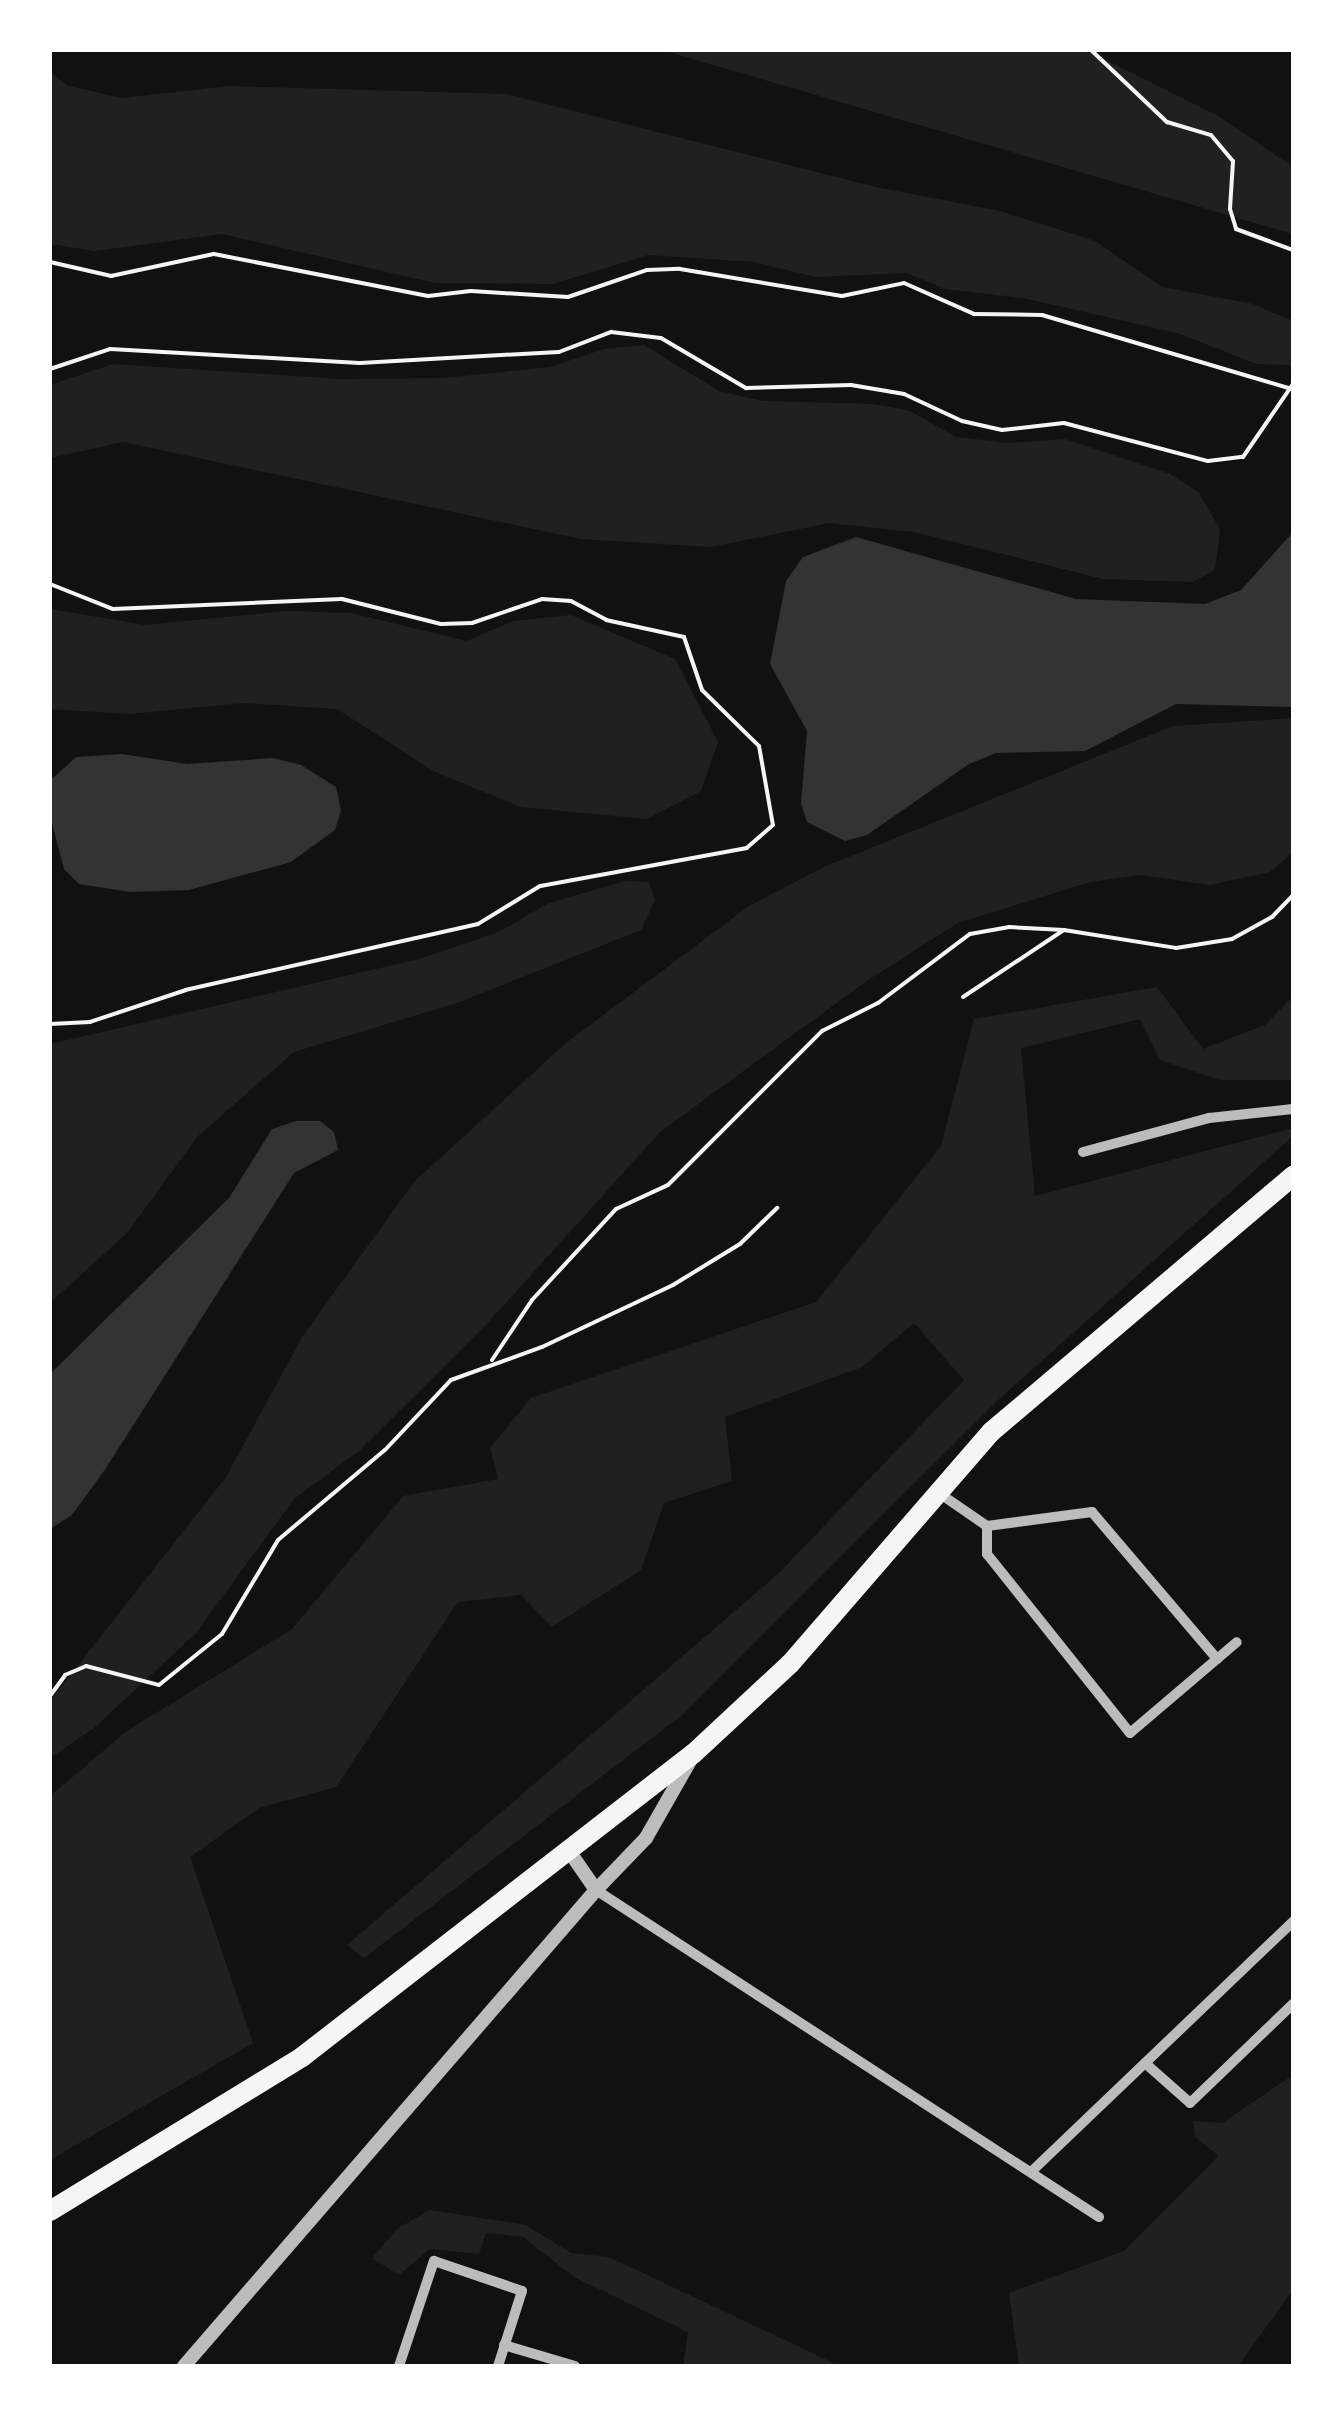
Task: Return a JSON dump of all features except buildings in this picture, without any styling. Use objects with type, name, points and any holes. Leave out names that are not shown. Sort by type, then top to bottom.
[{"type":"highway","points":[[50,2210],[302,2057],[571,1854],[694,1754],[790,1664],[936,1490],[1040,1386],[1293,1176]]},
{"type":"street","points":[[1082,1152],[1209,1118],[1293,1109]]},
{"type":"street","points":[[936,1490],[987,1526],[1092,1512],[1216,1660]]},
{"type":"street","points":[[987,1526],[988,1554],[1130,1733],[1237,1642]]},
{"type":"street","points":[[184,2366],[596,1890],[646,1838],[694,1754]]},
{"type":"street","points":[[571,1854],[596,1890],[1099,2216]]},
{"type":"street","points":[[1032,2170],[1293,1922]]},
{"type":"street","points":[[1145,2064],[1190,2103],[1293,2004]]},
{"type":"street","points":[[399,2366],[434,2261],[522,2291],[498,2366]]},
{"type":"street","points":[[504,2345],[576,2366]]},
{"type":"path","points":[[1091,50],[1167,122],[1211,135],[1233,161],[1230,209],[1236,229],[1293,250]]},
{"type":"path","points":[[50,262],[111,276],[214,254],[428,296],[471,291],[568,297],[647,270],[680,269],[842,296],[904,283],[974,314],[1042,314],[1290,386],[1267,430],[1243,457],[1208,461],[1064,423],[1002,430],[962,421],[904,394],[851,385],[746,388],[661,338],[612,332],[559,352],[379,362],[110,348],[50,369]]},
{"type":"path","points":[[50,584],[113,609],[342,599],[441,624],[472,623],[542,599],[684,637],[702,690],[759,746],[774,825],[747,848],[540,886],[478,924],[186,990],[90,1022],[50,1024]]},
{"type":"path","points":[[492,1360],[532,1300],[616,1209],[668,1185],[822,1032],[901,988],[970,934],[1009,927],[1064,930],[1176,948],[1232,939],[1272,917],[1293,895]]},
{"type":"path","points":[[964,997],[1064,930]]},
{"type":"path","points":[[50,1696],[65,1675],[86,1666],[158,1685],[222,1634],[278,1540],[385,1450],[451,1380],[492,1360],[542,1347],[673,1286],[740,1244],[776,1208]]},
{"type":"shaded area","points":[[662,50],[1086,50],[1218,116],[1293,167],[1293,234]]},
{"type":"shaded area","points":[[50,72],[69,86],[122,98],[230,86],[507,94],[876,187],[1000,211],[1095,241],[1163,287],[1253,304],[1291,320],[1293,365],[1257,364],[1177,333],[1023,298],[945,289],[907,273],[816,277],[754,262],[648,255],[553,284],[435,283],[222,234],[95,251],[50,244]]},
{"type":"shaded area","points":[[644,345],[719,391],[763,401],[874,404],[910,411],[956,437],[1009,443],[1065,439],[1170,474],[1199,493],[1220,529],[1215,570],[1193,582],[1103,579],[914,532],[829,523],[711,547],[581,539],[123,442],[50,458],[50,385],[113,364],[339,379],[444,378],[550,367],[604,349]]},
{"type":"shaded area","points":[[1293,532],[1293,707],[1176,704],[1085,751],[996,753],[969,764],[867,835],[845,841],[807,822],[801,803],[807,731],[770,664],[786,581],[803,557],[856,537],[1076,599],[1205,604],[1241,590]]},
{"type":"shaded area","points":[[50,609],[145,625],[287,611],[351,613],[467,641],[513,621],[571,615],[675,659],[718,742],[701,791],[647,819],[521,807],[435,772],[337,709],[243,703],[130,714],[50,709]]},
{"type":"shaded area","points":[[1293,718],[1293,852],[1270,872],[1210,885],[1140,875],[1090,882],[958,923],[868,980],[660,1132],[485,1326],[359,1451],[294,1499],[196,1633],[94,1728],[50,1758],[50,1701],[226,1477],[302,1337],[414,1182],[566,1043],[749,906],[824,867],[1173,726]]},
{"type":"shaded area","points":[[122,754],[187,764],[273,758],[301,765],[336,787],[341,810],[335,830],[291,862],[189,890],[130,892],[79,884],[64,869],[50,815],[52,779],[76,757]]},
{"type":"shaded area","points":[[625,881],[649,882],[655,900],[641,930],[457,1003],[294,1052],[197,1137],[128,1232],[50,1303],[50,1044],[419,959],[499,932],[549,903]]},
{"type":"shaded area","points":[[1157,987],[1203,1049],[1265,1025],[1293,997],[1293,1080],[1220,1080],[1160,1060],[1140,1019],[1021,1048],[1035,1196],[1293,1128],[1293,1136],[997,1401],[682,1715],[364,1958],[347,1945],[778,1574],[964,1380],[914,1323],[862,1367],[725,1417],[732,1481],[664,1503],[641,1570],[552,1627],[521,1595],[458,1602],[336,1787],[259,1808],[190,1857],[253,2043],[50,2160],[50,1796],[127,1731],[292,1629],[403,1496],[498,1479],[490,1448],[531,1398],[816,1302],[941,1146],[974,1019]]},
{"type":"shaded area","points":[[296,1121],[320,1121],[334,1132],[338,1150],[294,1173],[106,1468],[72,1515],[50,1529],[50,1374],[229,1198],[272,1129]]},
{"type":"shaded area","points":[[1293,2075],[1293,2290],[1238,2366],[1019,2366],[1009,2293],[1124,2251],[1219,2156],[1195,2137],[1193,2121],[1222,2123]]},
{"type":"shaded area","points":[[430,2210],[526,2225],[571,2253],[609,2257],[840,2366],[683,2366],[688,2332],[574,2277],[523,2237],[486,2233],[479,2254],[430,2249],[399,2275],[372,2258],[397,2229]]}]
